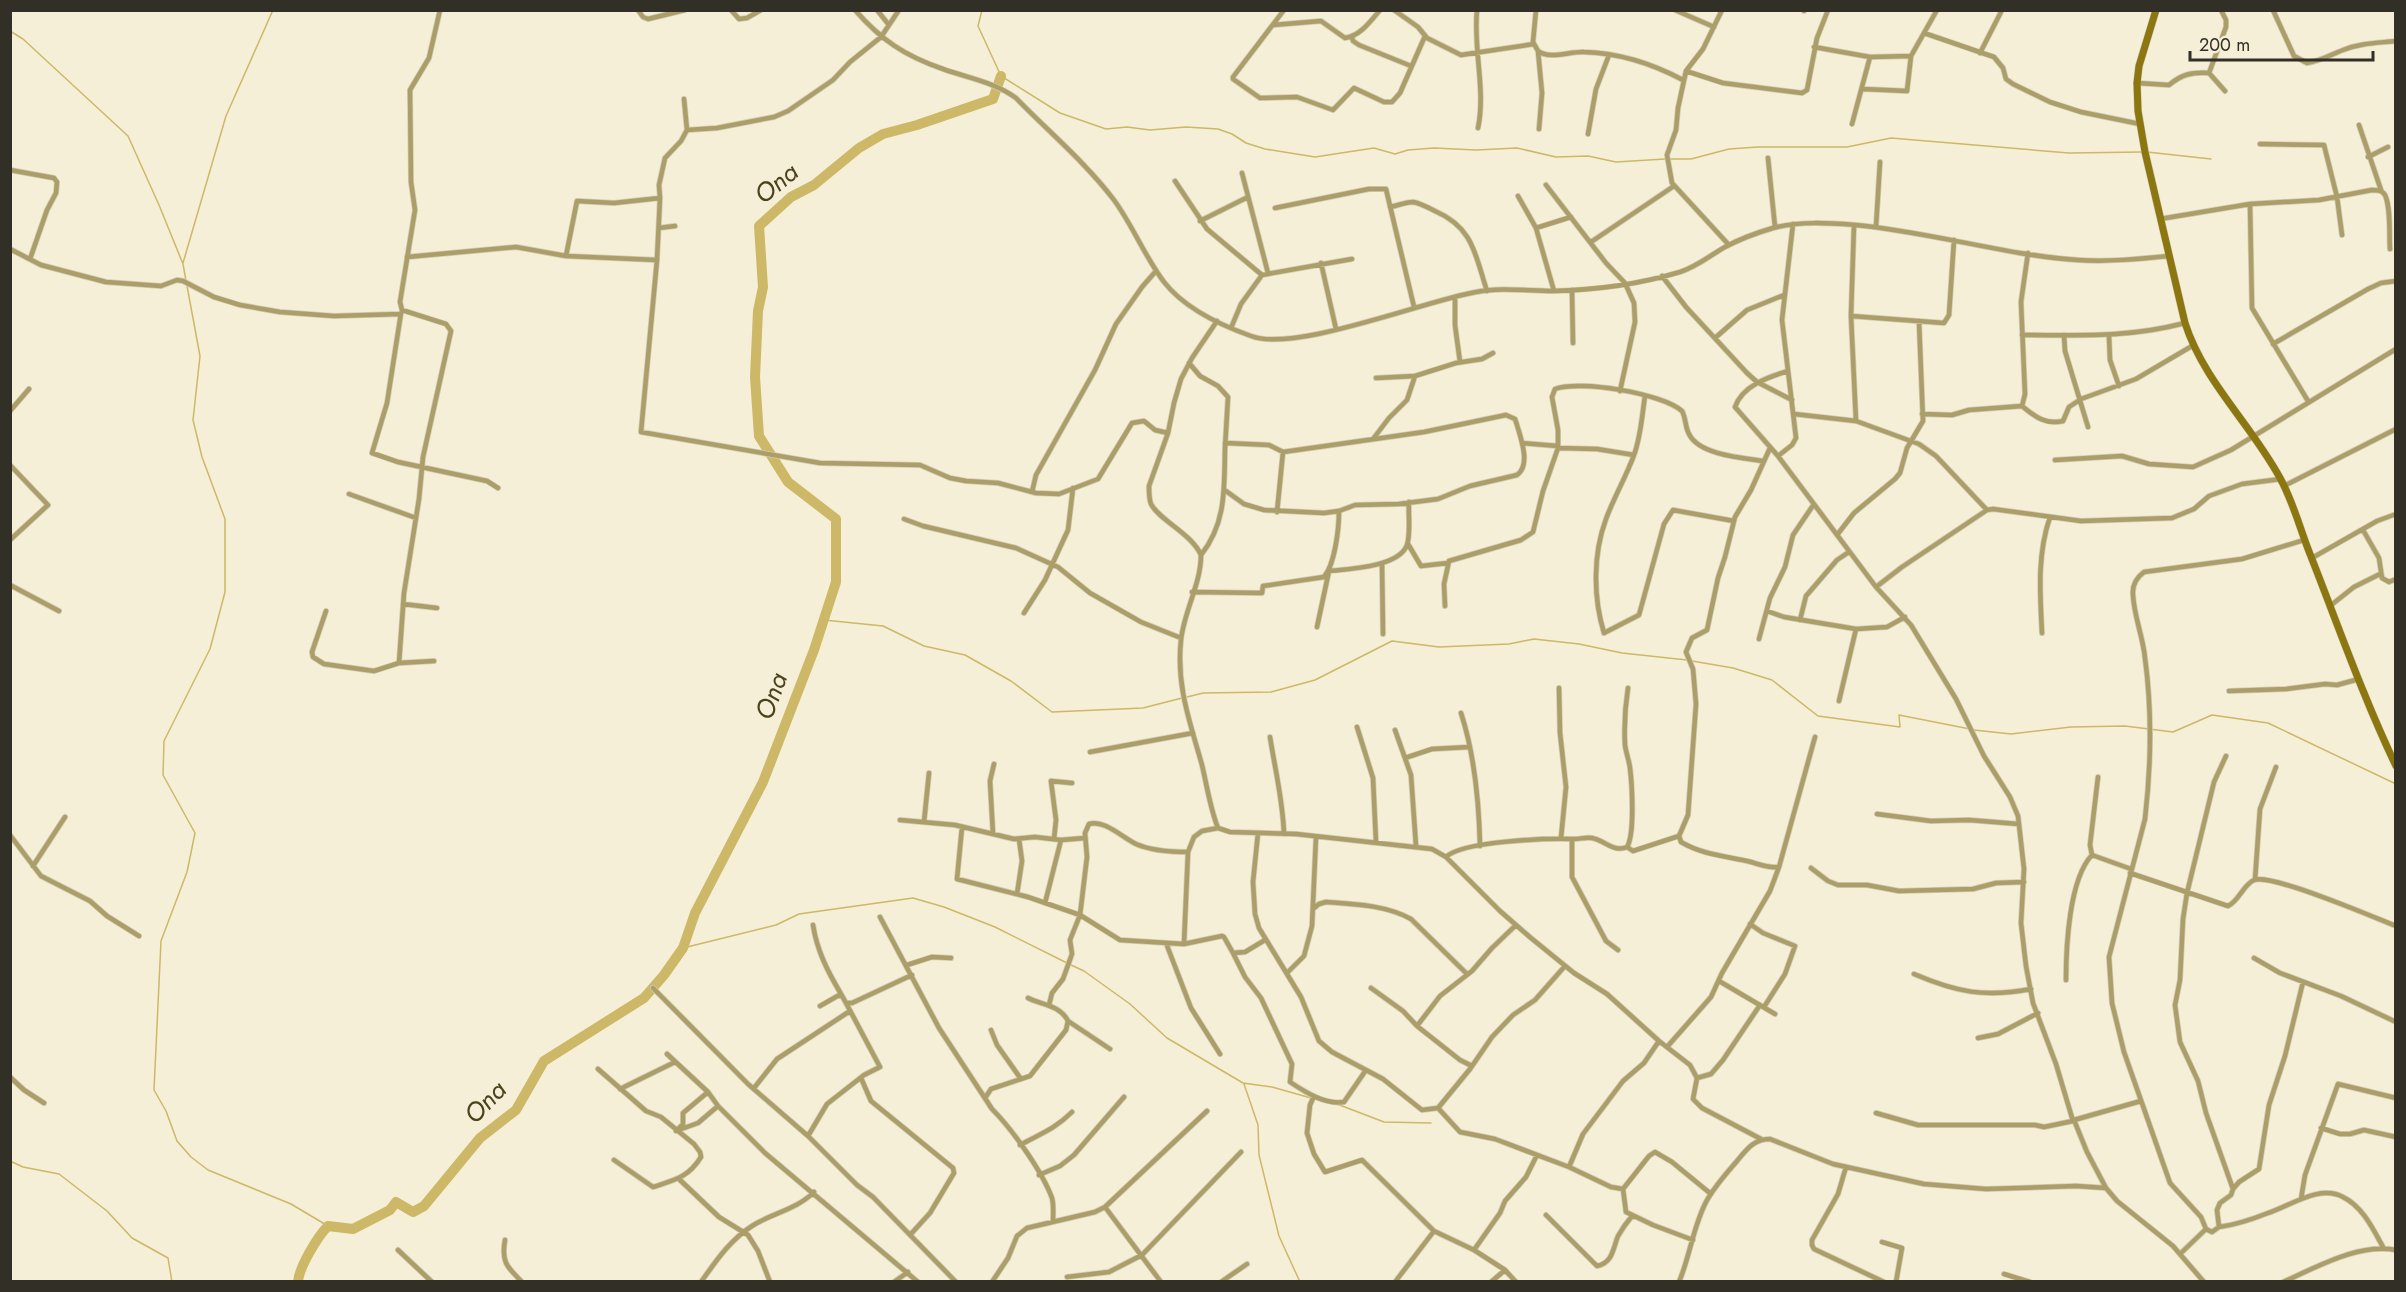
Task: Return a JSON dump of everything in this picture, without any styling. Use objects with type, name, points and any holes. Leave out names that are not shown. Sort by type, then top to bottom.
[{"type":"main road","points":[[2156,10],[2144,44],[2137,83],[2140,124],[2184,323],[2192,346],[2218,389],[2255,436],[2282,482],[2359,680],[2396,766]]},
{"type":"street","points":[[440,10],[429,58],[410,90],[411,182],[415,203],[406,271],[400,292],[401,312],[387,403],[372,453],[398,462],[423,465],[487,481],[498,488]]},
{"type":"street","points":[[638,10],[643,17],[648,19],[685,10]]},
{"type":"street","points":[[731,10],[739,19],[747,18],[761,10]]},
{"type":"street","points":[[878,10],[890,25]]},
{"type":"street","points":[[687,130],[717,128],[777,116],[827,85],[850,62],[881,37],[899,10]]},
{"type":"street","points":[[1284,10],[1233,77],[1260,98],[1301,98],[1333,110],[1354,88],[1388,104],[1396,99],[1425,36]]},
{"type":"street","points":[[1273,25],[1321,21],[1345,38],[1359,33],[1380,10]]},
{"type":"street","points":[[1395,10],[1418,27],[1425,36],[1461,55],[1486,49],[1534,44]]},
{"type":"street","points":[[1477,10],[1477,53],[1482,82],[1478,128]]},
{"type":"street","points":[[1536,10],[1534,44],[1539,51],[1542,93],[1539,129]]},
{"type":"street","points":[[1675,10],[1714,27]]},
{"type":"street","points":[[1722,10],[1703,49],[1686,71],[1676,130],[1667,155],[1669,175],[1674,186],[1729,245]]},
{"type":"street","points":[[1686,71],[1724,83],[1802,93],[1807,90],[1815,47],[1828,10]]},
{"type":"street","points":[[1863,89],[1907,91],[1911,56],[1937,10]]},
{"type":"street","points":[[1980,53],[2002,10]]},
{"type":"street","points":[[2209,73],[2226,27],[2226,20],[2221,10]]},
{"type":"street","points":[[2273,10],[2294,56],[2307,63],[2326,59],[2342,50],[2360,45],[2396,41]]},
{"type":"street","points":[[857,12],[897,50],[1004,89],[1016,98],[1107,191],[1156,271],[1177,296],[1231,328],[1268,341],[1289,340],[1414,307],[1487,291],[1572,290],[1662,276],[1704,262],[1729,245],[1775,227],[1793,224],[1821,222],[1876,227],[2079,260],[2169,256]]},
{"type":"street","points":[[1924,33],[1994,57],[1999,62],[2006,79],[2050,102],[2081,112],[2140,124]]},
{"type":"street","points":[[1352,37],[1353,41],[1359,45],[1411,66]]},
{"type":"street","points":[[1815,47],[1870,57],[1911,56]]},
{"type":"street","points":[[1539,51],[1549,55],[1584,51],[1633,59],[1683,80]]},
{"type":"street","points":[[1588,134],[1596,89],[1609,55]]},
{"type":"street","points":[[1852,124],[1870,57]]},
{"type":"street","points":[[2137,83],[2169,85],[2181,75],[2209,73]]},
{"type":"street","points":[[2209,73],[2225,91]]},
{"type":"street","points":[[684,99],[687,130],[681,141],[665,158],[659,185],[657,260],[641,432],[820,463],[920,465],[966,482],[998,483],[1032,492],[1059,494],[1096,481],[1101,477],[1132,423],[1144,421],[1158,431],[1168,433]]},
{"type":"street","points":[[2359,125],[2368,157],[2381,190],[2385,194],[2390,249]]},
{"type":"street","points":[[2260,144],[2324,145],[2337,197],[2342,235]]},
{"type":"street","points":[[2368,157],[2388,147]]},
{"type":"street","points":[[1768,158],[1775,227]]},
{"type":"street","points":[[1876,227],[1881,162]]},
{"type":"street","points":[[10,170],[54,178],[57,182],[56,193],[47,210],[30,259]]},
{"type":"street","points":[[1242,173],[1268,273]]},
{"type":"street","points":[[1175,181],[1200,221],[1215,237],[1262,275]]},
{"type":"street","points":[[1546,185],[1606,263],[1625,283],[1634,303],[1635,313],[1620,390]]},
{"type":"street","points":[[1591,242],[1674,186]]},
{"type":"street","points":[[1275,208],[1369,189],[1386,189],[1414,307]]},
{"type":"street","points":[[2160,219],[2250,204],[2319,200],[2381,190]]},
{"type":"street","points":[[1518,196],[1536,228],[1554,291]]},
{"type":"street","points":[[1200,221],[1248,197]]},
{"type":"street","points":[[566,256],[577,201],[614,203],[660,198]]},
{"type":"street","points":[[1390,207],[1413,202],[1446,215],[1460,227],[1470,238],[1479,259],[1487,291]]},
{"type":"street","points":[[2250,204],[2252,308],[2308,401]]},
{"type":"street","points":[[1536,228],[1571,217]]},
{"type":"street","points":[[1778,456],[1792,445],[1796,438],[1782,320],[1793,224]]},
{"type":"street","points":[[1854,225],[1851,316],[1856,421]]},
{"type":"street","points":[[659,228],[675,226]]},
{"type":"street","points":[[1851,316],[1944,323],[1948,318],[1954,240]]},
{"type":"street","points":[[407,257],[516,247],[566,256],[657,260]]},
{"type":"street","points":[[10,249],[41,266],[106,282],[161,286],[177,280],[183,281],[214,297],[280,312],[334,316],[401,312],[446,324],[452,331],[429,424],[403,604],[399,663]]},
{"type":"street","points":[[2022,406],[2025,394],[2020,302],[2028,253]]},
{"type":"street","points":[[1231,328],[1241,304],[1262,275],[1352,259]]},
{"type":"street","points":[[1321,263],[1336,329]]},
{"type":"street","points":[[1032,492],[1036,475],[1095,370],[1109,336],[1142,287],[1156,271]]},
{"type":"street","points":[[1662,276],[1686,307],[1757,381],[1792,400]]},
{"type":"street","points":[[2273,344],[2368,290],[2396,281]]},
{"type":"street","points":[[1572,290],[1573,343]]},
{"type":"street","points":[[1715,338],[1747,310],[1784,295]]},
{"type":"street","points":[[1455,297],[1455,325],[1460,362]]},
{"type":"street","points":[[1201,555],[1181,531],[1150,503],[1149,486],[1168,433],[1174,403],[1189,363],[1217,321]]},
{"type":"street","points":[[1837,535],[1854,513],[1895,480],[1900,473],[1911,441],[1923,421],[1919,321]]},
{"type":"street","points":[[2022,335],[2109,336],[2164,329],[2184,323]]},
{"type":"street","points":[[2064,335],[2065,351],[2088,427]]},
{"type":"street","points":[[2109,336],[2110,360],[2119,386]]},
{"type":"street","points":[[1922,414],[1952,415],[2022,406],[2050,424],[2063,421],[2069,407],[2081,399],[2119,386],[2155,369],[2192,346]]},
{"type":"street","points":[[2055,460],[2122,456],[2149,464],[2193,467],[2231,450],[2396,349]]},
{"type":"street","points":[[1377,378],[1415,376],[1493,354]]},
{"type":"street","points":[[1189,363],[1200,376],[1218,386],[1228,397],[1225,443],[1226,491],[1211,542],[1201,555],[1201,564],[1181,638],[1179,675],[1184,705],[1194,733],[1218,828]]},
{"type":"street","points":[[1788,371],[1757,381],[1736,402],[1735,407],[1778,456],[1876,587],[1905,617],[1956,699],[1984,756],[2010,797],[2019,824],[2024,869],[2020,923],[2031,989],[2073,1121],[2106,1188],[2117,1201],[2180,1254],[2204,1281]]},
{"type":"street","points":[[1372,439],[1407,400],[1415,376]]},
{"type":"street","points":[[1445,606],[1444,584],[1448,563],[1453,558],[1528,537],[1533,532],[1543,491],[1558,447],[1558,430],[1552,397],[1555,389],[1595,387],[1620,390],[1667,402],[1682,411],[1691,437],[1706,447],[1720,454],[1764,461]]},
{"type":"street","points":[[10,411],[28,389]]},
{"type":"street","points":[[1645,396],[1639,439],[1634,455],[1606,518],[1597,549],[1599,619],[1604,633],[1639,615],[1664,524],[1673,510],[1734,521]]},
{"type":"street","points":[[1794,414],[1856,421],[1919,444],[1936,456],[1987,510]]},
{"type":"street","points":[[1225,443],[1269,445],[1283,452],[1466,424],[1506,415],[1515,419],[1522,444],[1524,467],[1517,475],[1470,486],[1438,499],[1355,505],[1340,511],[1277,512],[1244,504],[1226,491]]},
{"type":"street","points":[[1876,587],[1987,510],[2081,521],[2172,518],[2194,509],[2209,495],[2242,484],[2282,482],[2396,429]]},
{"type":"street","points":[[1522,444],[1597,449],[1634,455]]},
{"type":"street","points":[[1770,448],[1734,521],[1718,578],[1707,630],[1692,638],[1686,652],[1693,669],[1696,704],[1688,815],[1679,836],[1681,842],[1704,854],[1749,862],[1768,868],[1779,867]]},
{"type":"street","points":[[1277,512],[1283,452]]},
{"type":"street","points":[[10,465],[48,505],[10,540]]},
{"type":"street","points":[[1024,613],[1068,530],[1073,488]]},
{"type":"street","points":[[349,494],[416,518]]},
{"type":"street","points":[[1192,592],[1262,593],[1263,586],[1286,580],[1324,577],[1329,571],[1371,567],[1382,563],[1402,553],[1408,544],[1409,502]]},
{"type":"street","points":[[1759,639],[1767,611],[1785,567],[1793,535],[1814,504]]},
{"type":"street","points":[[1317,627],[1339,530],[1340,511]]},
{"type":"street","points":[[2312,558],[2396,514]]},
{"type":"street","points":[[2043,633],[2039,585],[2040,562],[2044,533],[2050,517]]},
{"type":"street","points":[[904,519],[923,526],[1012,547],[1052,564],[1107,603],[1141,622],[1181,638]]},
{"type":"street","points":[[2363,530],[2379,558],[2380,574],[2384,581],[2389,582],[2396,579]]},
{"type":"street","points":[[2204,1231],[2201,1217],[2170,1183],[2115,1022],[2109,972],[2109,957],[2145,819],[2149,735],[2146,661],[2133,594],[2134,584],[2141,574],[2155,569],[2242,559],[2304,540]]},
{"type":"street","points":[[1408,544],[1422,566],[1448,563]]},
{"type":"street","points":[[1800,620],[1806,596],[1837,560],[1849,552]]},
{"type":"street","points":[[1382,563],[1383,634]]},
{"type":"street","points":[[2330,606],[2354,587],[2380,574]]},
{"type":"street","points":[[10,585],[59,611]]},
{"type":"street","points":[[403,604],[437,608]]},
{"type":"street","points":[[326,611],[312,651],[313,657],[324,663],[374,671],[399,663],[434,661]]},
{"type":"street","points":[[1767,611],[1800,620],[1856,629],[1887,627],[1905,617]]},
{"type":"street","points":[[1839,701],[1856,629]]},
{"type":"street","points":[[2229,691],[2337,685],[2359,680]]},
{"type":"street","points":[[1559,688],[1560,734],[1566,787],[1561,838]]},
{"type":"street","points":[[1627,847],[1630,842],[1631,819],[1631,775],[1625,725],[1628,688]]},
{"type":"street","points":[[1461,713],[1470,747],[1479,813],[1480,846]]},
{"type":"street","points":[[1357,727],[1373,778],[1376,842]]},
{"type":"street","points":[[1395,730],[1411,776],[1416,846]]},
{"type":"street","points":[[1090,752],[1194,733]]},
{"type":"street","points":[[1270,737],[1284,814],[1284,834]]},
{"type":"street","points":[[1667,1047],[1707,1004],[1770,891],[1779,867],[1815,737]]},
{"type":"street","points":[[1405,758],[1432,749],[1470,747]]},
{"type":"street","points":[[2226,756],[2214,782],[2187,893],[2183,919],[2180,980],[2175,1005],[2180,1042],[2198,1081],[2206,1113],[2233,1189]]},
{"type":"street","points":[[993,834],[990,780],[994,764]]},
{"type":"street","points":[[2255,880],[2260,809],[2276,767]]},
{"type":"street","points":[[924,822],[929,773]]},
{"type":"street","points":[[2066,980],[2066,950],[2070,914],[2084,867],[2092,855],[2090,845],[2098,777]]},
{"type":"street","points":[[1054,839],[1056,820],[1051,781],[1072,783]]},
{"type":"street","points":[[1877,814],[1931,821],[1969,820],[2019,824]]},
{"type":"street","points":[[33,866],[65,817]]},
{"type":"street","points":[[900,820],[962,827],[1019,839],[1085,838]]},
{"type":"street","points":[[1049,1005],[1052,993],[1063,979],[1073,950],[1070,940],[1080,915],[1087,857],[1085,838],[1089,824],[1095,822],[1138,845],[1153,849],[1188,852]]},
{"type":"street","points":[[962,827],[957,879],[1017,894],[1080,915],[1120,940],[1184,944],[1223,936],[1245,977],[1261,998],[1292,1064],[1290,1082],[1314,1096],[1336,1103],[1344,1102],[1366,1070]]},
{"type":"street","points":[[1184,944],[1188,852],[1198,833],[1218,828],[1230,832],[1284,834],[1432,849],[1446,856],[1516,925],[1565,966],[1607,994],[1659,1041],[1690,1065],[1697,1078],[1693,1099],[1702,1108],[1761,1139],[1770,1139],[1815,1159],[1924,1184],[1963,1188],[2106,1188]]},
{"type":"street","points":[[1258,833],[1253,882],[1255,914],[1265,940],[1301,997],[1319,1041],[1332,1052],[1391,1084],[1422,1110],[1438,1108],[1504,1024],[1538,997],[1553,976],[1565,966]]},
{"type":"street","points":[[10,835],[41,876],[90,901],[107,916],[139,936]]},
{"type":"street","points":[[1446,856],[1454,850],[1561,838],[1592,838],[1616,848],[1627,847],[1633,851],[1679,836]]},
{"type":"street","points":[[1287,973],[1304,956],[1312,926],[1316,837]]},
{"type":"street","points":[[1017,894],[1023,861],[1019,839]]},
{"type":"street","points":[[1572,839],[1572,877],[1606,941],[1618,950]]},
{"type":"street","points":[[1045,903],[1061,840]]},
{"type":"street","points":[[2092,855],[2187,893],[2228,906],[2255,880],[2262,879],[2285,883],[2396,926]]},
{"type":"street","points":[[1811,868],[1828,881],[1838,885],[1867,885],[1899,891],[1973,889],[1996,883],[2024,882]]},
{"type":"street","points":[[1313,909],[1319,903],[1326,902],[1390,909],[1400,913],[1411,919],[1467,974]]},
{"type":"street","points":[[880,917],[939,1028],[984,1098],[1020,1145],[1039,1175],[1052,1198],[1053,1222]]},
{"type":"street","points":[[1697,1078],[1711,1074],[1723,1060],[1785,974],[1795,946],[1763,933],[1750,924]]},
{"type":"street","points":[[808,1136],[827,1104],[861,1078],[880,1067],[829,973],[816,942],[813,925]]},
{"type":"street","points":[[1417,1026],[1440,996],[1467,974],[1516,925]]},
{"type":"street","points":[[1233,953],[1245,952],[1265,940]]},
{"type":"street","points":[[1166,943],[1191,1008],[1220,1054]]},
{"type":"street","points":[[907,965],[932,957],[951,958]]},
{"type":"street","points":[[2254,958],[2272,969],[2341,996],[2396,1022]]},
{"type":"street","points":[[1914,974],[1963,992],[2008,994],[2031,989]]},
{"type":"street","points":[[846,1003],[852,1003],[888,988],[912,975]]},
{"type":"street","points":[[1719,981],[1775,1014]]},
{"type":"street","points":[[2219,1227],[2217,1210],[2220,1203],[2231,1195],[2233,1189],[2259,1169],[2269,1106],[2285,1056],[2303,982]]},
{"type":"street","points":[[653,988],[956,1281]]},
{"type":"street","points":[[1371,988],[1403,1011],[1417,1026],[1460,1060],[1472,1066]]},
{"type":"street","points":[[820,1006],[841,994]]},
{"type":"street","points":[[1028,998],[1049,1005],[1062,1013],[1068,1021],[1110,1049]]},
{"type":"street","points":[[754,1088],[777,1059],[850,1011]]},
{"type":"street","points":[[1978,1038],[1998,1034],[2038,1013]]},
{"type":"street","points":[[984,1098],[991,1089],[1032,1073],[1058,1042],[1066,1030],[1068,1021]]},
{"type":"street","points":[[991,1030],[997,1045],[1021,1079]]},
{"type":"street","points":[[1569,1167],[1583,1134],[1623,1081],[1644,1064],[1659,1041]]},
{"type":"street","points":[[667,1054],[708,1092],[718,1106],[765,1153],[918,1281]]},
{"type":"street","points":[[620,1089],[675,1062]]},
{"type":"street","points":[[598,1069],[646,1111],[661,1117],[698,1148],[701,1157],[680,1180],[653,1187],[614,1160]]},
{"type":"street","points":[[10,1077],[24,1090],[44,1103]]},
{"type":"street","points":[[861,1078],[871,1101],[953,1168],[954,1173],[930,1213],[910,1235]]},
{"type":"street","points":[[2301,1199],[2305,1175],[2338,1084],[2396,1098]]},
{"type":"street","points":[[676,1131],[683,1124],[683,1113],[708,1092]]},
{"type":"street","points":[[1314,1096],[1310,1105],[1307,1133],[1320,1167],[1325,1172],[1362,1160],[1434,1231],[1474,1250],[1505,1270],[1516,1281]]},
{"type":"street","points":[[1039,1175],[1060,1166],[1074,1155],[1124,1097]]},
{"type":"street","points":[[1876,1113],[1918,1125],[2035,1125],[2044,1127],[2141,1101]]},
{"type":"street","points":[[676,1131],[698,1123],[718,1106]]},
{"type":"street","points":[[1438,1108],[1460,1132],[1495,1139],[1569,1167],[1611,1187],[1623,1189]]},
{"type":"street","points":[[992,1281],[1008,1258],[1021,1231],[1095,1212],[1106,1207],[1207,1111]]},
{"type":"street","points":[[1020,1145],[1044,1134],[1072,1112]]},
{"type":"street","points":[[2321,1128],[2340,1134],[2364,1130],[2396,1137]]},
{"type":"street","points":[[1679,1281],[1697,1224],[1711,1194],[1747,1149],[1761,1139]]},
{"type":"street","points":[[1067,1276],[1109,1272],[1142,1255],[1241,1152]]},
{"type":"street","points":[[1693,1240],[1632,1216],[1624,1209],[1623,1189],[1649,1156],[1655,1152],[1672,1162],[1711,1194]]},
{"type":"street","points":[[1474,1250],[1506,1201],[1526,1177],[1537,1155]]},
{"type":"street","points":[[1846,1167],[1838,1194],[1812,1240],[1812,1245],[1814,1249],[1884,1281]]},
{"type":"street","points":[[680,1180],[719,1217],[748,1235],[770,1281]]},
{"type":"street","points":[[701,1281],[724,1250],[742,1233],[753,1225],[802,1202],[814,1192]]},
{"type":"street","points":[[2204,1231],[2212,1232],[2219,1227],[2268,1213],[2321,1193],[2342,1196],[2354,1205],[2372,1224],[2383,1247]]},
{"type":"street","points":[[1106,1207],[1161,1281]]},
{"type":"street","points":[[1546,1215],[1597,1266],[1605,1264],[1611,1257],[1617,1238],[1632,1216]]},
{"type":"street","points":[[1395,1281],[1434,1231]]},
{"type":"street","points":[[2180,1254],[2204,1231]]},
{"type":"street","points":[[505,1240],[503,1255],[507,1267],[522,1281]]},
{"type":"street","points":[[1882,1242],[1902,1248],[1896,1281]]},
{"type":"street","points":[[2283,1281],[2360,1251],[2383,1247],[2396,1250]]},
{"type":"street","points":[[398,1250],[432,1281]]},
{"type":"street","points":[[1221,1281],[1247,1264]]},
{"type":"street","points":[[1491,1281],[1505,1270]]},
{"type":"street","points":[[894,1281],[908,1272]]},
{"type":"street","points":[[2004,1274],[2030,1281]]},
{"type":"waterway","points":[[183,263],[226,116],[273,10]]},
{"type":"waterway","points":[[982,10],[978,26],[1001,76],[1060,113],[1106,129],[1127,127],[1150,130],[1186,127],[1218,129],[1246,143],[1265,149],[1315,157],[1374,148],[1395,154],[1408,150],[1434,148],[1476,150],[1517,148],[1556,157],[1588,156],[1616,162],[1665,159]]},
{"type":"waterway","points":[[10,31],[23,39],[128,136],[183,264],[186,281]]},
{"type":"waterway","name":"Ona","points":[[298,1282],[310,1252],[328,1226],[353,1229],[390,1210],[396,1202],[413,1212],[424,1206],[480,1138],[516,1110],[544,1061],[644,998],[683,948],[695,913],[763,782],[814,650],[836,582],[836,519],[788,482],[759,436],[755,377],[758,311],[763,287],[759,226],[791,197],[814,185],[859,148],[883,134],[993,99],[1001,76]]},
{"type":"waterway","points":[[1670,159],[1691,159],[1729,149],[1758,147],[1847,147],[1891,138],[2069,153],[2142,152]]},
{"type":"waterway","points":[[2147,152],[2211,159]]},
{"type":"waterway","points":[[187,286],[200,356],[193,420],[202,457],[225,519],[225,592],[210,649],[164,741],[163,775],[195,833],[187,872],[161,941],[154,1090],[166,1111],[177,1141],[191,1157],[208,1170],[291,1204],[328,1226]]},
{"type":"waterway","points":[[824,620],[883,626],[924,646],[965,655],[1011,681],[1052,712],[1143,708],[1182,698]]},
{"type":"waterway","points":[[1187,697],[1203,693],[1271,692],[1315,680],[1392,641],[1439,647],[1509,644],[1534,639],[1579,644],[1622,653],[1687,660]]},
{"type":"waterway","points":[[1692,661],[1733,668],[1772,680],[1818,716],[1900,727],[1899,715],[1970,729]]},
{"type":"waterway","points":[[1974,730],[2011,734],[2071,727],[2125,726],[2173,732],[2212,715],[2268,723],[2396,784]]},
{"type":"waterway","points":[[683,948],[776,925],[799,914],[913,898],[944,907],[995,927],[1067,963]]},
{"type":"waterway","points":[[1071,965],[1084,971],[1130,1004],[1167,1038],[1243,1083],[1272,1087],[1318,1100]]},
{"type":"waterway","points":[[1244,1084],[1258,1125],[1259,1155],[1279,1236],[1300,1282]]},
{"type":"waterway","points":[[1337,1104],[1384,1122],[1431,1123]]},
{"type":"waterway","points":[[10,1161],[23,1167],[59,1174],[107,1211],[132,1238],[168,1258],[172,1282]]}]
